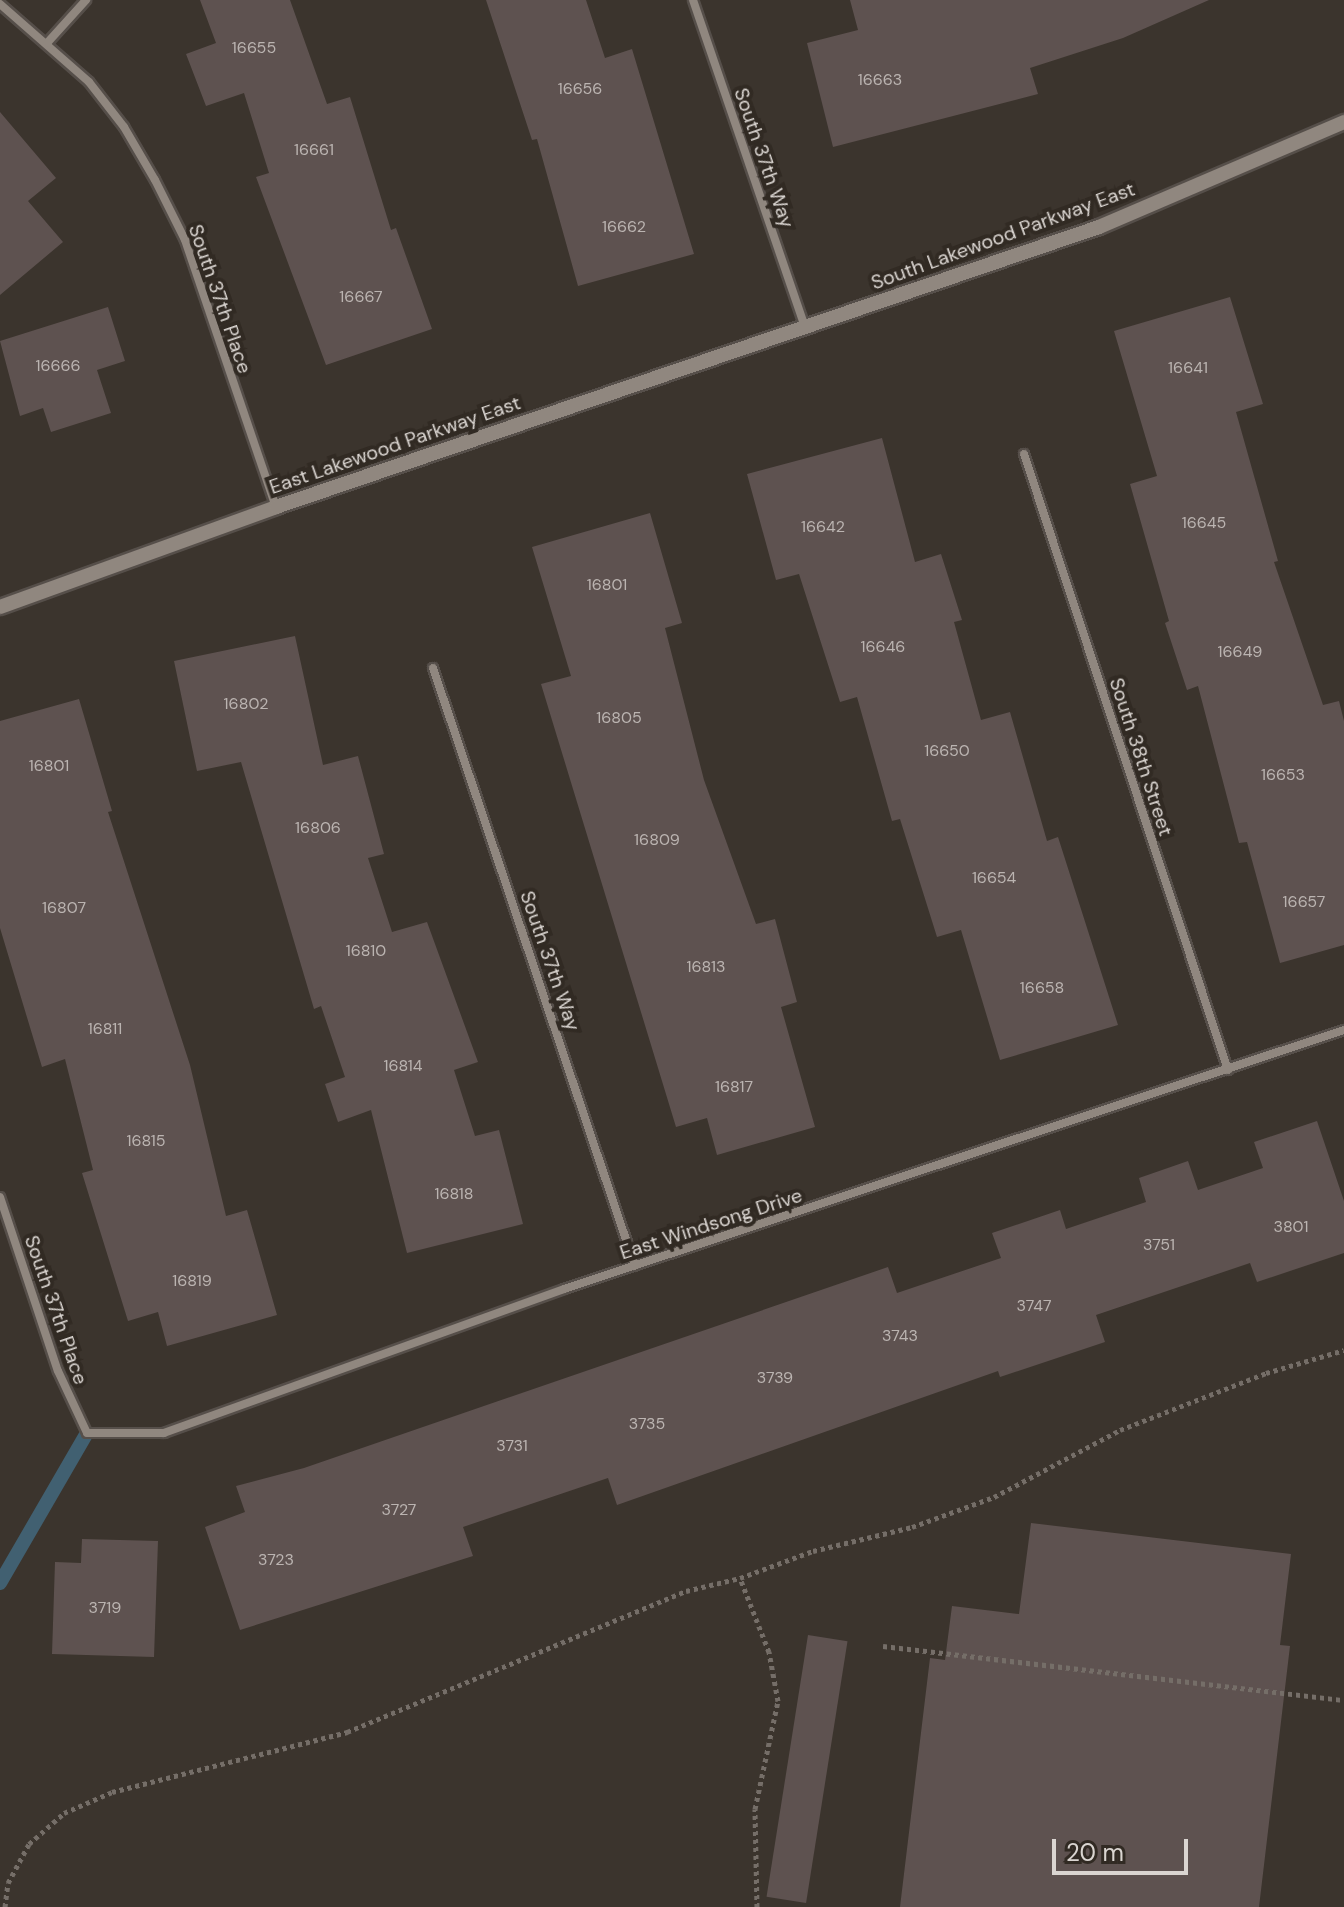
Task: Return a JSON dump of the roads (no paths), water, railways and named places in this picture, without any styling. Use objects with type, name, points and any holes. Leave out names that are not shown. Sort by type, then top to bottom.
[{"type":"street","points":[[0,4],[48,42],[86,0]]},
{"type":"street","name":"South 37th Way","points":[[693,0],[805,327]]},
{"type":"street","name":"South 37th Place","points":[[48,42],[89,82],[124,127],[185,240],[276,507]]},
{"type":"street","name":"South Lakewood Parkway East","points":[[805,327],[1099,227],[1344,122]]},
{"type":"street","name":"East Lakewood Parkway East","points":[[0,607],[276,507],[805,327]]},
{"type":"street","name":"South 38th Street","points":[[1024,454],[1228,1070]]},
{"type":"street","name":"South 37th Way","points":[[433,668],[635,1266]]},
{"type":"street","name":"East Windsong Drive","points":[[87,1433],[164,1433],[635,1266],[1344,1030]]},
{"type":"street","name":"South 37th Place","points":[[0,1197],[58,1371],[87,1433]]},
{"type":"waterway","points":[[0,1583],[87,1433]]}]
